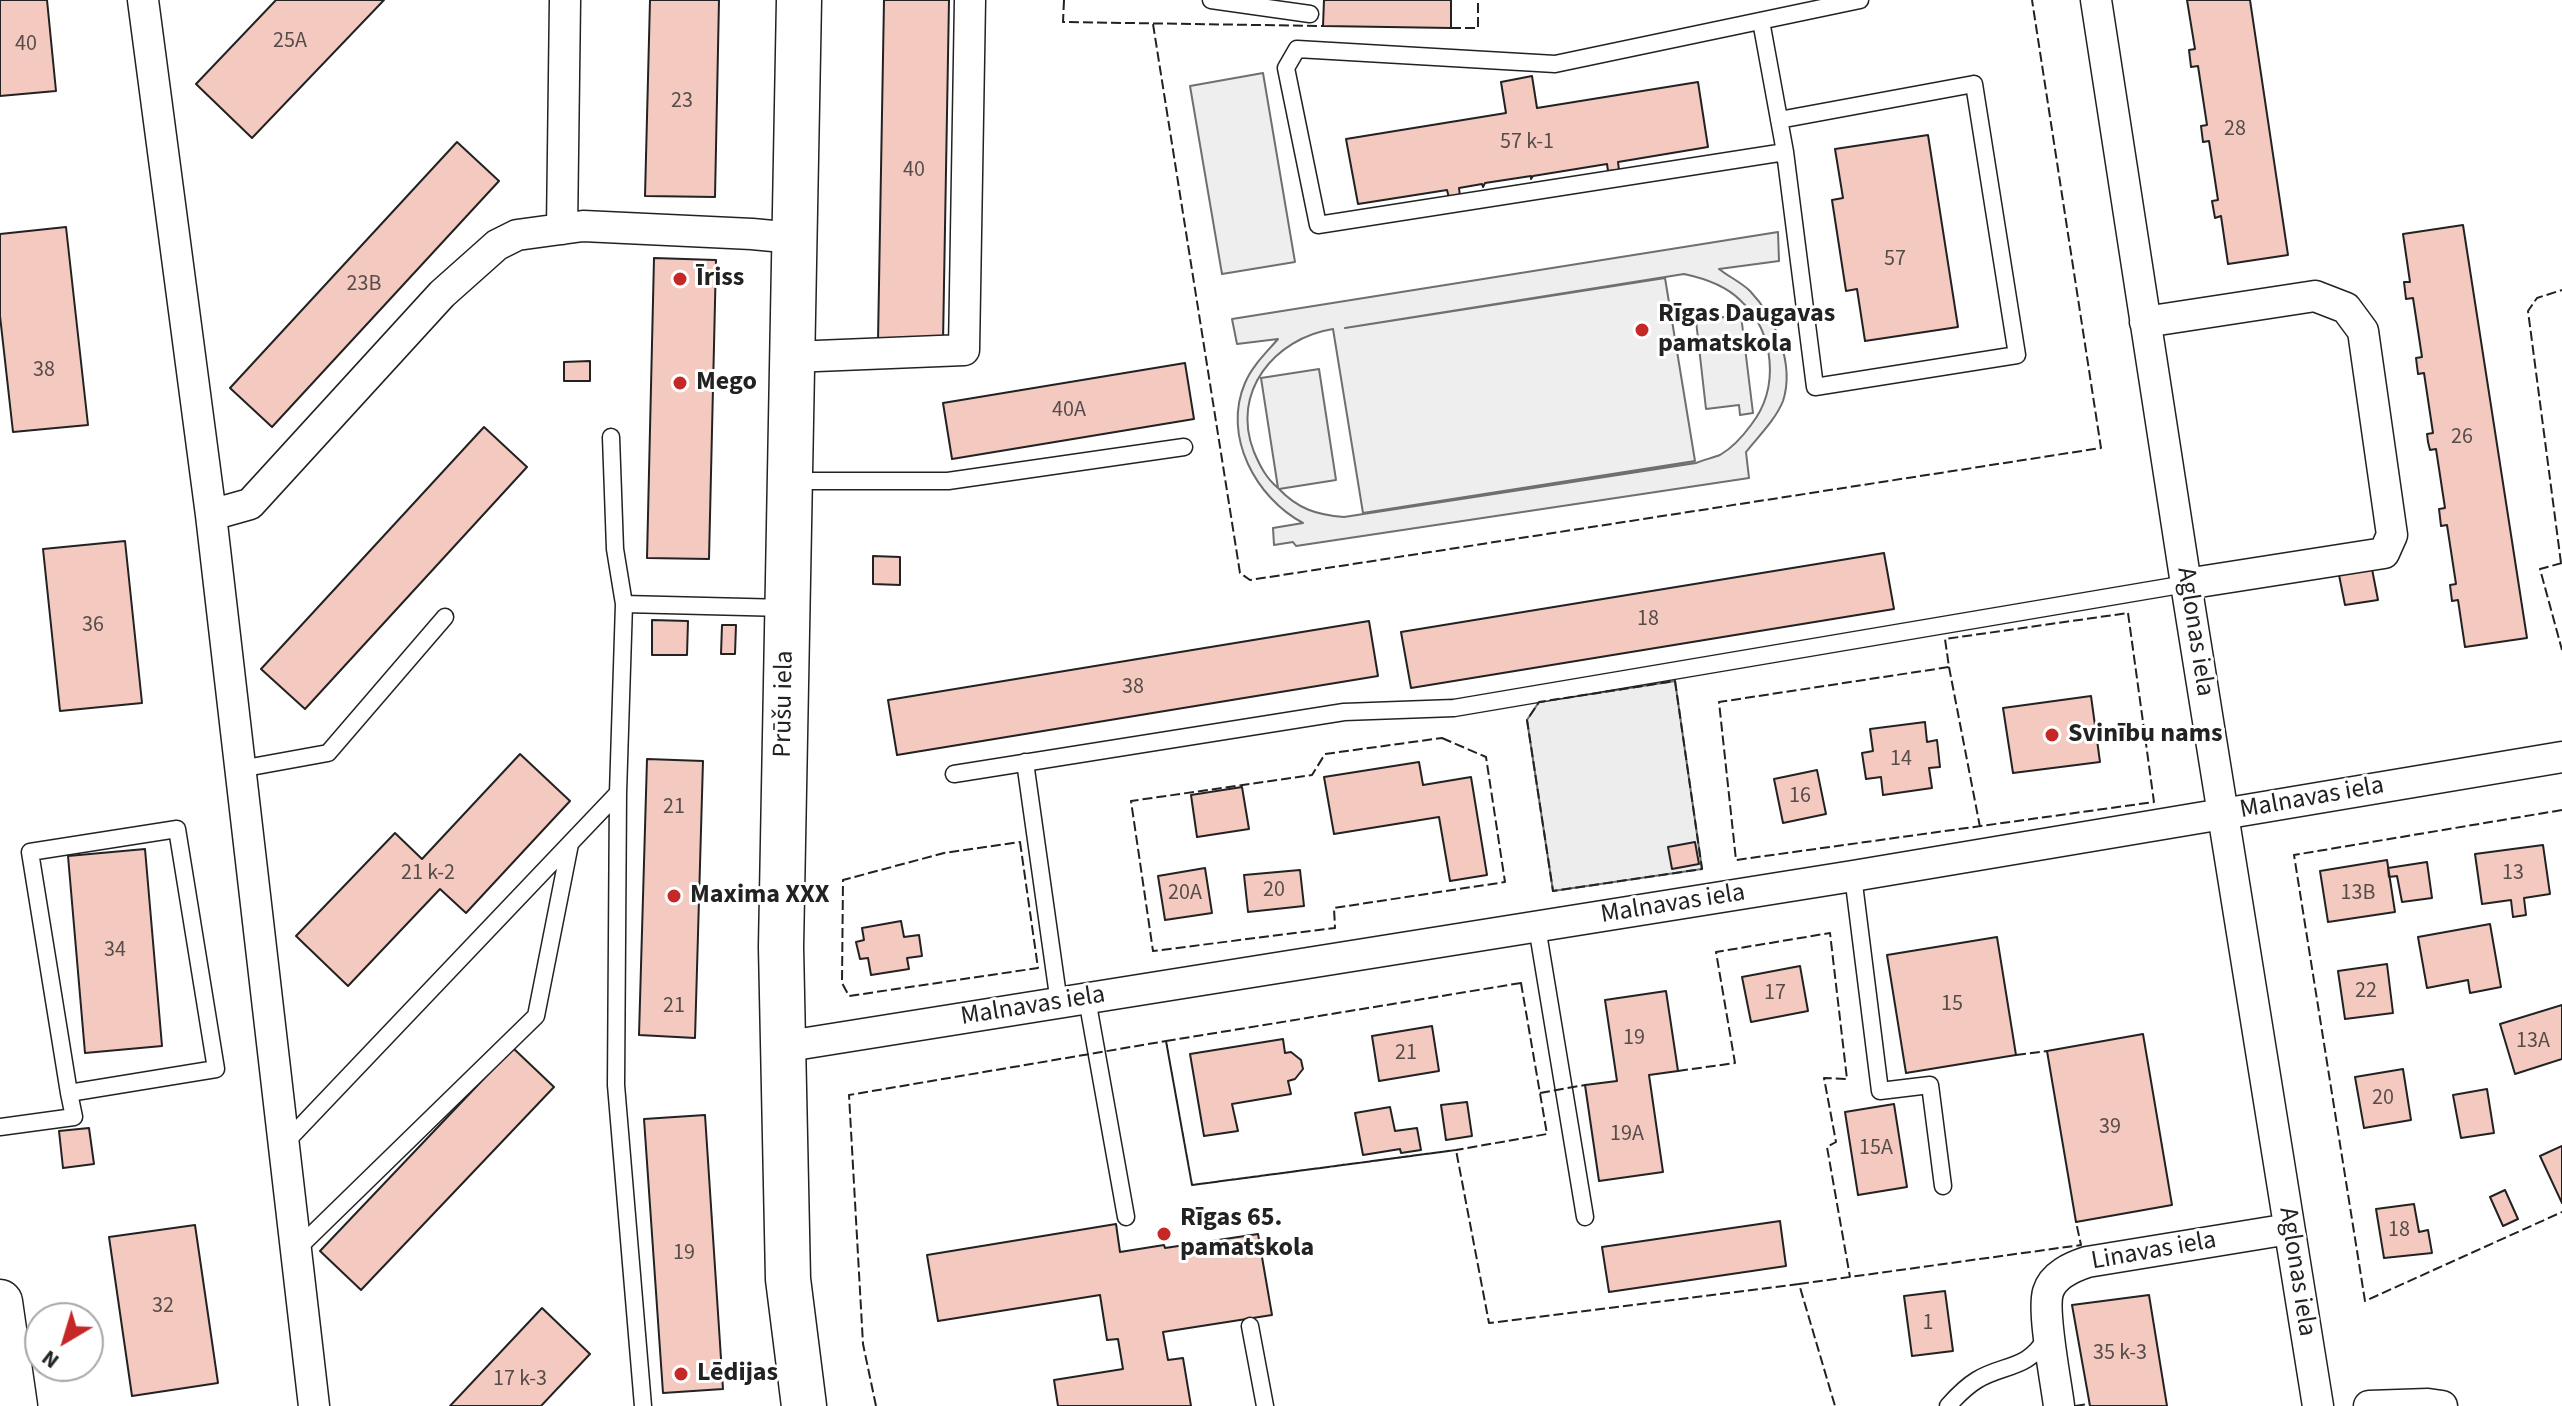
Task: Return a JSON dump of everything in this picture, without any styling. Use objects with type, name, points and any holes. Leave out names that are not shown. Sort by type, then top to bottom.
[{"type":"street","points":[[143,0],[211,515],[314,1406]]},
{"type":"street","points":[[562,229],[565,0]]},
{"type":"street","name":"Prūšu iela","points":[[799,0],[781,947],[788,1279],[804,1406]]},
{"type":"street","points":[[792,357],[964,350],[970,0]]},
{"type":"street","name":"Aglonas iela","points":[[2096,0],[2318,1406]]},
{"type":"street","points":[[211,515],[250,504],[442,294],[497,245],[517,235],[583,226],[794,238]]},
{"type":"street","points":[[2145,322],[2315,296],[2346,308],[2363,331],[2392,535],[2384,553],[2186,584]]},
{"type":"street","name":"Malnavas iela","points":[[782,1047],[1853,876],[2562,757]]},
{"type":"street","name":"Linavas iela","points":[[2059,1406],[2046,1311],[2048,1290],[2066,1270],[2087,1262],[2289,1229]]},
{"type":"street","points":[[0,1302],[15,1406]]},
{"type":"street","points":[[2369,1406],[2442,1406]]},
{"type":"lane","points":[[1211,0],[1310,14]]},
{"type":"lane","points":[[1785,152],[1318,225],[1286,68],[1297,49],[1555,64],[1860,0]]},
{"type":"lane","points":[[1761,21],[1779,120],[1785,152],[1815,387],[2017,355],[1974,84],[1779,120]]},
{"type":"lane","points":[[611,437],[615,549],[624,604],[618,793],[616,1085],[643,1406]]},
{"type":"lane","points":[[790,481],[948,481],[1184,447]]},
{"type":"lane","points":[[954,774],[1344,712],[1454,708],[2186,584]]},
{"type":"lane","points":[[624,604],[787,608]]},
{"type":"lane","points":[[240,769],[328,753],[445,617]]},
{"type":"lane","points":[[1025,762],[1073,1001],[1126,1217]]},
{"type":"lane","points":[[283,1146],[618,793]]},
{"type":"lane","points":[[0,1127],[74,1117],[69,1093],[30,852],[177,829],[216,1069],[69,1093]]},
{"type":"lane","points":[[295,1251],[536,1016],[571,842]]},
{"type":"lane","points":[[1853,876],[1880,1091],[1930,1085],[1943,1186]]},
{"type":"lane","points":[[1537,927],[1585,1217]]},
{"type":"lane","points":[[1250,1326],[1265,1406]]},
{"type":"lane","points":[[1948,1406],[1977,1380],[2009,1369],[2038,1352],[2049,1332]]},
{"type":"shaded area","points":[[1263,73],[1295,262],[1222,274],[1190,86]]},
{"type":"shaded area","points":[[1778,232],[1779,261],[1719,269],[1750,291],[1775,327],[1784,357],[1786,387],[1776,414],[1746,452],[1749,478],[1296,546],[1293,542],[1274,545],[1273,528],[1303,523],[1286,512],[1258,482],[1241,444],[1238,424],[1239,403],[1245,383],[1278,339],[1237,344],[1232,319]],"holes":[[[1684,274],[1706,280],[1740,300],[1752,313],[1767,344],[1769,378],[1760,410],[1741,437],[1720,455],[1696,463],[1344,517],[1325,515],[1308,510],[1279,489],[1336,480],[1319,369],[1261,378],[1278,488],[1264,472],[1254,452],[1248,430],[1248,409],[1253,389],[1263,371],[1276,356],[1293,344],[1312,334],[1333,329],[1363,513],[1695,461],[1665,278],[1345,328]]]},
{"type":"shaded area","points":[[1707,311],[1708,319],[1741,315],[1753,413],[1740,415],[1739,405],[1706,409],[1695,312]]},
{"type":"shaded area","points":[[1675,681],[1702,869],[1553,891],[1527,720],[1539,702]]},
{"type":"building","points":[[0,0],[47,0],[56,91],[0,96]]},
{"type":"building","points":[[276,0],[384,0],[252,138],[196,84]]},
{"type":"building","points":[[650,0],[719,0],[715,197],[645,196]]},
{"type":"building","points":[[884,0],[949,0],[943,342],[878,341]]},
{"type":"building","points":[[1324,0],[1451,0],[1451,28],[1323,26]]},
{"type":"building","points":[[2187,0],[2250,0],[2288,255],[2228,264],[2221,216],[2215,218],[2212,201],[2218,200],[2209,141],[2203,142],[2201,126],[2207,125],[2198,66],[2191,67],[2189,50],[2195,49]]},
{"type":"building","points":[[1532,76],[1537,108],[1698,82],[1708,147],[1618,162],[1619,170],[1608,171],[1607,164],[1533,176],[1531,179],[1531,176],[1485,183],[1483,187],[1482,184],[1459,188],[1460,196],[1449,198],[1447,190],[1358,204],[1346,139],[1506,113],[1501,82]]},
{"type":"building","points":[[1928,135],[1958,327],[1865,341],[1857,289],[1846,291],[1832,200],[1843,198],[1835,149]]},
{"type":"building","points":[[457,142],[499,181],[272,427],[230,388]]},
{"type":"building","points":[[2463,225],[2527,638],[2465,647],[2458,600],[2452,601],[2450,585],[2456,584],[2447,525],[2441,526],[2439,509],[2445,508],[2436,449],[2430,450],[2428,442],[2427,434],[2433,433],[2424,373],[2418,374],[2416,358],[2422,357],[2413,298],[2406,299],[2404,282],[2410,282],[2403,234]]},
{"type":"building","points":[[66,227],[88,425],[13,432],[0,316],[0,234]]},
{"type":"building","points":[[654,258],[716,260],[709,559],[647,558]]},
{"type":"building","points":[[590,361],[590,381],[564,381],[564,362]]},
{"type":"building","points":[[1185,363],[1194,419],[952,459],[943,403]]},
{"type":"building","points":[[484,427],[527,467],[305,709],[261,669]]},
{"type":"building","points":[[125,541],[142,703],[60,711],[43,549]]},
{"type":"building","points":[[1884,553],[1894,609],[1411,688],[1401,632]]},
{"type":"building","points":[[873,556],[900,557],[900,585],[873,584]]},
{"type":"building","points":[[2372,569],[2378,600],[2345,605],[2339,575]]},
{"type":"building","points":[[652,620],[688,621],[687,655],[652,655]]},
{"type":"building","points":[[1369,621],[1378,676],[897,755],[888,700]]},
{"type":"building","points":[[722,625],[736,625],[735,654],[721,654]]},
{"type":"building","name":"Svinību nams","points":[[2091,696],[2100,762],[2013,773],[2003,708]]},
{"type":"building","points":[[1925,722],[1927,742],[1937,740],[1940,767],[1929,768],[1932,788],[1883,795],[1881,777],[1866,779],[1862,753],[1873,751],[1870,729]]},
{"type":"building","points":[[520,754],[570,801],[466,913],[440,889],[348,986],[296,936],[395,833],[422,859]]},
{"type":"building","points":[[647,759],[703,761],[695,1038],[639,1035]]},
{"type":"building","points":[[1419,762],[1423,785],[1471,777],[1487,875],[1450,881],[1439,817],[1334,834],[1324,777]]},
{"type":"building","points":[[1817,770],[1826,814],[1783,823],[1774,779]]},
{"type":"building","points":[[1242,787],[1249,829],[1197,837],[1191,795]]},
{"type":"building","points":[[1695,842],[1699,864],[1672,869],[1668,847]]},
{"type":"building","points":[[2543,845],[2550,894],[2524,898],[2526,915],[2513,917],[2511,900],[2482,904],[2475,854]]},
{"type":"building","points":[[145,849],[162,1046],[85,1053],[68,856]]},
{"type":"building","points":[[2387,860],[2395,912],[2328,922],[2320,871]]},
{"type":"building","points":[[2427,862],[2432,898],[2402,902],[2397,876],[2389,877],[2388,868]]},
{"type":"building","points":[[1205,868],[1212,913],[1165,920],[1158,876]]},
{"type":"building","points":[[1300,870],[1304,906],[1248,912],[1244,875]]},
{"type":"building","points":[[901,921],[904,937],[919,935],[922,956],[907,958],[909,969],[871,975],[868,958],[860,959],[856,942],[864,940],[862,928]]},
{"type":"building","points":[[2490,924],[2501,987],[2470,993],[2468,980],[2427,988],[2418,937]]},
{"type":"building","points":[[1997,937],[2016,1055],[1906,1073],[1887,955]]},
{"type":"building","points":[[2387,964],[2393,1013],[2345,1019],[2338,971]]},
{"type":"building","points":[[1800,966],[1808,1011],[1751,1022],[1742,977]]},
{"type":"building","points":[[1666,991],[1678,1071],[1649,1075],[1663,1172],[1599,1181],[1585,1085],[1617,1081],[1605,1000]]},
{"type":"building","points":[[2562,1005],[2562,1059],[2515,1074],[2500,1024]]},
{"type":"building","points":[[1432,1026],[1439,1071],[1379,1081],[1372,1036]]},
{"type":"building","points":[[2143,1034],[2172,1205],[2076,1222],[2047,1051]]},
{"type":"building","points":[[1283,1039],[1285,1053],[1291,1052],[1301,1060],[1303,1069],[1295,1079],[1288,1081],[1291,1094],[1232,1104],[1238,1131],[1204,1136],[1190,1054]]},
{"type":"building","points":[[513,1048],[554,1087],[361,1290],[320,1251]]},
{"type":"building","points":[[2403,1069],[2411,1120],[2364,1128],[2355,1077]]},
{"type":"building","points":[[2487,1089],[2494,1133],[2461,1138],[2453,1095]]},
{"type":"building","points":[[1467,1102],[1472,1136],[1446,1140],[1441,1105]]},
{"type":"building","points":[[1894,1104],[1907,1187],[1858,1195],[1845,1112]]},
{"type":"building","points":[[1390,1107],[1395,1131],[1417,1128],[1421,1150],[1401,1153],[1400,1149],[1363,1155],[1355,1113]]},
{"type":"building","points":[[705,1115],[723,1389],[663,1393],[644,1119]]},
{"type":"building","points":[[89,1128],[94,1164],[63,1168],[59,1131]]},
{"type":"building","points":[[2562,1146],[2562,1203],[2540,1156]]},
{"type":"building","points":[[2505,1190],[2518,1219],[2503,1226],[2490,1197]]},
{"type":"building","points":[[2414,1204],[2419,1232],[2428,1230],[2432,1253],[2384,1258],[2376,1209]]},
{"type":"building","points":[[1780,1221],[1786,1266],[1609,1292],[1602,1247]]},
{"type":"building","points":[[1116,1224],[1120,1252],[1258,1234],[1272,1315],[1163,1332],[1168,1360],[1183,1358],[1191,1406],[1058,1406],[1054,1380],[1123,1369],[1118,1339],[1107,1340],[1100,1295],[938,1321],[927,1255]]},
{"type":"building","points":[[195,1225],[218,1383],[132,1396],[109,1237]]},
{"type":"building","points":[[1945,1291],[1953,1351],[1912,1356],[1904,1296]]},
{"type":"building","points":[[2149,1295],[2167,1406],[2090,1406],[2072,1305]]},
{"type":"building","points":[[542,1308],[590,1354],[541,1406],[450,1406]]},
{"type":"fence","points":[[1064,0],[1063,22],[1323,26]]},
{"type":"fence","points":[[1451,28],[1478,28],[1478,0]]},
{"type":"fence","points":[[1153,24],[1240,573],[1250,580],[2101,448],[2032,0]]},
{"type":"fence","points":[[2561,563],[2528,311],[2537,298],[2562,290]]},
{"type":"fence","points":[[2562,563],[2540,569],[2562,650]]},
{"type":"fence","points":[[2128,613],[2154,802],[1736,860],[1719,702],[1949,667],[1945,639],[2128,613]]},
{"type":"fence","points":[[1949,667],[1980,827]]},
{"type":"fence","points":[[1675,681],[1702,869],[1553,891],[1527,720],[1539,702],[1675,681]]},
{"type":"fence","points":[[1442,738],[1486,757],[1505,882],[1334,908],[1335,928],[1153,951],[1131,801],[1312,775],[1325,754],[1442,738]]},
{"type":"fence","points":[[2562,810],[2294,855],[2365,1301],[2562,1212]]},
{"type":"fence","points":[[1020,842],[1038,968],[849,996],[842,983],[843,880],[944,853],[1020,842]]},
{"type":"fence","points":[[1678,1071],[1735,1063],[1716,952],[1830,933],[1847,1079],[1824,1078],[1836,1142],[1827,1147],[1850,1277]]},
{"type":"fence","points":[[1521,983],[1547,1134],[1456,1150],[1192,1185],[1166,1041],[1521,983]]},
{"type":"fence","points":[[876,1406],[863,1344],[849,1095],[1166,1041],[1192,1185],[1456,1150],[1489,1323],[1799,1284],[1835,1406]]},
{"type":"fence","points":[[2016,1055],[2047,1051]]},
{"type":"fence","points":[[1540,1093],[1585,1085]]},
{"type":"fence","points":[[1799,1284],[2081,1245],[2076,1222]]},
{"type":"fence","points":[[2075,1406],[2089,1404]]},
{"type":"place","name":"Īriss","points":[[680,279]]},
{"type":"place","name":"Rīgas Daugavas pamatskola","points":[[1642,330]]},
{"type":"place","name":"Mego","points":[[680,383]]},
{"type":"place","name":"Svinību nams","points":[[2052,735]]},
{"type":"place","name":"Maxima XXX","points":[[674,896]]},
{"type":"place","name":"Rīgas 65. pamatskola","points":[[1164,1234]]},
{"type":"place","name":"Lēdijas","points":[[681,1374]]}]
